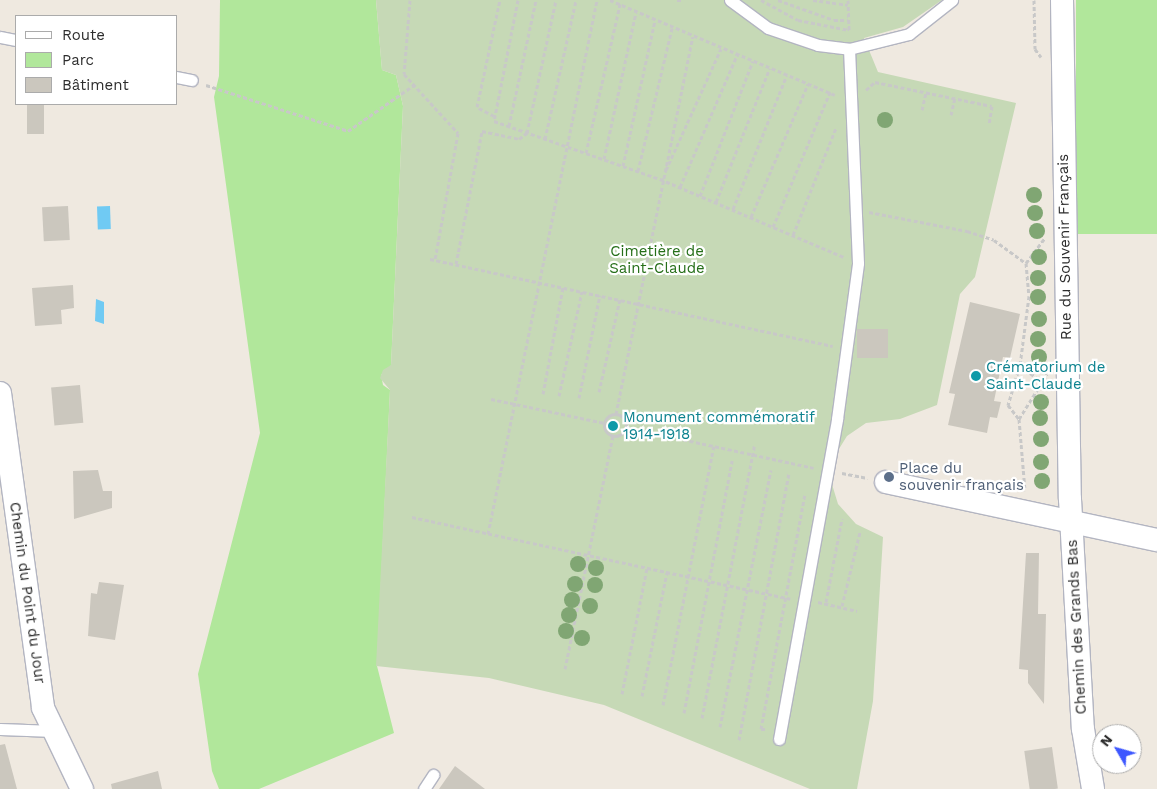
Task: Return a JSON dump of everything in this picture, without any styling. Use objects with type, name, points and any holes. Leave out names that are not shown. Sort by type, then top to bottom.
[{"type":"street","name":"Rue du Souvenir Français","points":[[1062,0],[1071,524]]},
{"type":"street","name":"Chemin du Point du Jour","points":[[0,393],[33,643],[44,708],[82,789]]},
{"type":"street","points":[[886,482],[1071,524],[1157,540]]},
{"type":"street","name":"Chemin des Grands Bas","points":[[1071,524],[1083,729],[1093,789]]},
{"type":"lane","points":[[730,0],[746,14],[784,34],[849,49],[909,34],[952,0]]},
{"type":"lane","points":[[0,37],[15,40]]},
{"type":"lane","points":[[780,734],[825,470],[848,350],[858,263],[849,49]]},
{"type":"lane","points":[[178,77],[192,80]]},
{"type":"lane","points":[[0,729],[54,731]]},
{"type":"lane","points":[[424,789],[433,775]]},
{"type":"path","points":[[410,0],[404,74],[458,134],[435,260]]},
{"type":"path","points":[[495,116],[477,107],[500,0]]},
{"type":"path","points":[[518,0],[494,121],[664,180],[858,263]]},
{"type":"path","points":[[509,126],[536,0]]},
{"type":"path","points":[[456,264],[482,131],[520,139],[527,133],[556,0]]},
{"type":"path","points":[[545,139],[576,0]]},
{"type":"path","points":[[488,534],[541,282],[566,146],[598,0]]},
{"type":"path","points":[[610,0],[693,37],[851,100]]},
{"type":"path","points":[[677,0],[684,0]]},
{"type":"path","points":[[761,0],[798,20],[849,30]]},
{"type":"path","points":[[778,0],[834,20],[848,20]]},
{"type":"path","points":[[813,0],[848,2],[849,49]]},
{"type":"path","points":[[586,153],[620,4]]},
{"type":"path","points":[[604,159],[636,12]]},
{"type":"path","points":[[623,166],[655,20]]},
{"type":"path","points":[[638,171],[672,28]]},
{"type":"path","points":[[605,423],[616,414],[693,37]]},
{"type":"path","points":[[666,171],[722,49]]},
{"type":"path","points":[[680,187],[737,55]]},
{"type":"path","points":[[700,196],[753,61]]},
{"type":"path","points":[[716,202],[770,68]]},
{"type":"path","points":[[732,210],[787,75]]},
{"type":"path","points":[[192,80],[348,131],[414,85]]},
{"type":"path","points":[[793,235],[851,100],[875,82],[992,106],[989,124]]},
{"type":"path","points":[[751,217],[808,84]]},
{"type":"path","points":[[774,227],[830,92]]},
{"type":"path","points":[[922,110],[926,92]]},
{"type":"path","points":[[951,115],[955,98]]},
{"type":"path","points":[[857,210],[967,231],[994,240],[1026,263]]},
{"type":"path","points":[[1028,514],[1018,419],[1008,405],[1020,365],[1029,296],[1026,263],[1047,236]]},
{"type":"path","points":[[430,259],[848,350]]},
{"type":"path","points":[[543,394],[563,287]]},
{"type":"path","points":[[560,396],[582,291]]},
{"type":"path","points":[[579,398],[600,295]]},
{"type":"path","points":[[598,392],[620,299]]},
{"type":"path","points":[[1020,365],[1042,382]]},
{"type":"path","points":[[491,400],[605,423]]},
{"type":"path","points":[[605,423],[607,432],[613,436],[620,435],[626,427],[625,420],[616,414]]},
{"type":"path","points":[[626,427],[886,482]]},
{"type":"path","points":[[565,669],[613,436]]},
{"type":"path","points":[[702,718],[755,444]]},
{"type":"path","points":[[663,705],[714,446]]},
{"type":"path","points":[[684,713],[732,461]]},
{"type":"path","points":[[720,727],[770,470]]},
{"type":"path","points":[[739,740],[789,474]]},
{"type":"path","points":[[780,734],[761,729],[806,495]]},
{"type":"path","points":[[412,518],[802,602],[826,602],[857,611]]},
{"type":"path","points":[[826,602],[842,519]]},
{"type":"path","points":[[842,606],[860,532]]},
{"type":"path","points":[[622,694],[647,568]]},
{"type":"path","points":[[642,696],[667,572]]},
{"type":"green space","points":[[220,0],[376,0],[382,70],[396,75],[403,106],[391,366],[381,375],[383,385],[390,390],[377,666],[394,733],[259,789],[219,789],[212,771],[198,674],[260,433],[214,97],[219,76]]},
{"type":"green space","name":"Cimetière de Saint-Claude","points":[[376,0],[942,0],[903,27],[864,38],[878,72],[1016,103],[975,277],[960,294],[937,405],[900,419],[866,423],[847,436],[834,457],[831,481],[838,504],[856,524],[883,537],[873,701],[857,789],[810,789],[604,705],[489,678],[376,666],[390,390],[380,378],[383,370],[391,365],[403,106],[396,75],[382,70]]},
{"type":"green space","points":[[1076,0],[1157,0],[1157,234],[1076,234]]},
{"type":"water","points":[[97,206],[110,206],[111,229],[98,229]]},
{"type":"water","points":[[96,299],[104,302],[104,324],[95,321]]},
{"type":"building","points":[[27,105],[44,105],[44,134],[27,134]]},
{"type":"building","points":[[68,206],[70,240],[44,241],[42,207]]},
{"type":"building","points":[[73,285],[74,308],[61,310],[62,324],[35,326],[32,288]]},
{"type":"building","name":"Crématorium de Saint-Claude","points":[[970,302],[1020,314],[1010,358],[1003,357],[994,401],[1001,402],[997,418],[990,417],[987,433],[948,425],[955,394],[949,393]]},
{"type":"building","points":[[857,329],[888,329],[888,358],[857,358]]},
{"type":"building","points":[[80,385],[83,423],[54,425],[51,388]]},
{"type":"building","points":[[98,470],[103,491],[112,491],[112,508],[74,519],[73,471]]},
{"type":"building","points":[[1026,553],[1039,553],[1038,614],[1046,614],[1044,704],[1028,683],[1028,670],[1019,669]]},
{"type":"building","points":[[99,582],[124,585],[115,640],[88,636],[91,593],[97,594]]},
{"type":"building","points":[[5,744],[17,789],[0,789],[0,745]]},
{"type":"building","points":[[1052,747],[1058,789],[1030,789],[1024,751]]},
{"type":"building","points":[[455,766],[485,789],[439,789]]},
{"type":"building","points":[[158,771],[162,789],[112,789],[111,784]]},
{"type":"place","name":"Crématorium de Saint-Claude","points":[[976,376]]},
{"type":"place","name":"Monument commémoratif 1914-1918","points":[[613,426]]},
{"type":"place","name":"Place du souvenir français","points":[[889,477]]}]
